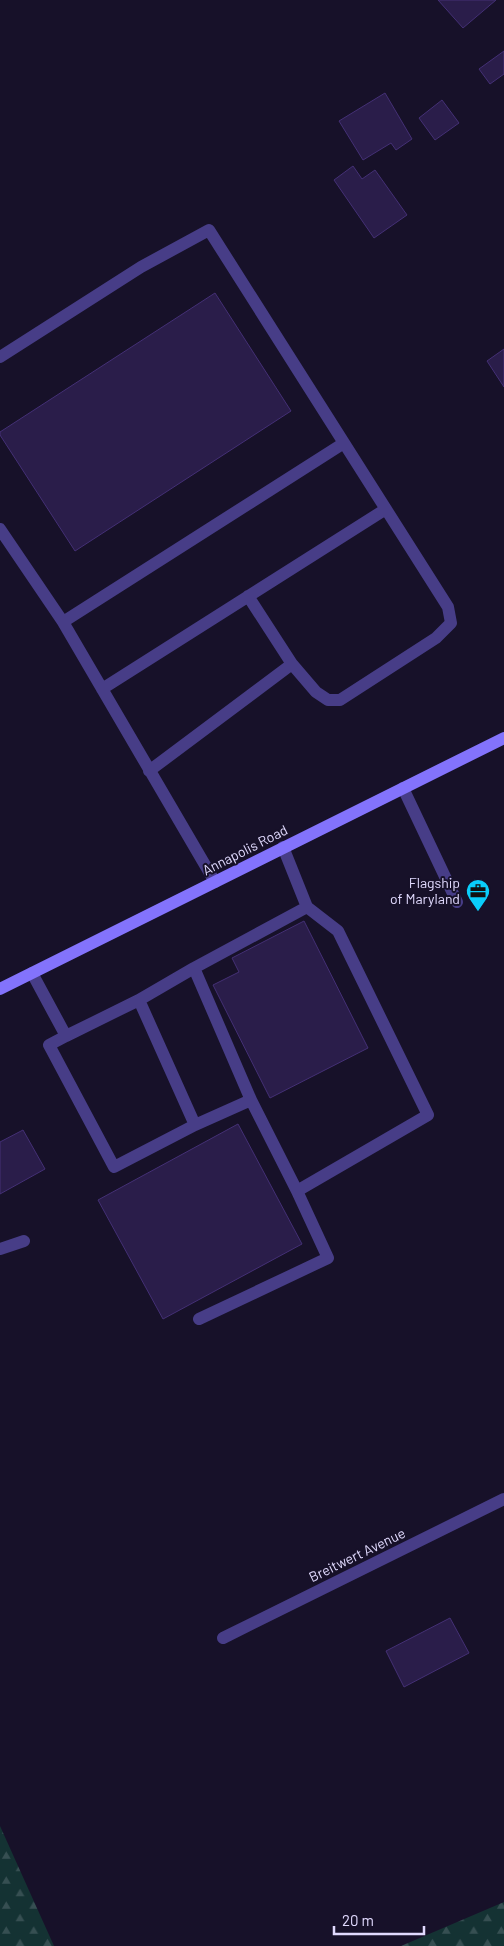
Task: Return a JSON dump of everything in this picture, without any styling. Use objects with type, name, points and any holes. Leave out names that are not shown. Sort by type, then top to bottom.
[{"type":"main road","name":"Annapolis Road","points":[[0,990],[504,738]]},
{"type":"street","points":[[0,357],[141,267],[209,230],[448,607],[451,623],[436,638],[340,700],[328,700],[316,692],[292,664],[248,596]]},
{"type":"street","points":[[63,622],[344,443]]},
{"type":"street","points":[[102,689],[386,509]]},
{"type":"street","points":[[0,529],[63,622],[215,882]]},
{"type":"street","points":[[149,771],[292,664]]},
{"type":"street","points":[[403,788],[457,902]]},
{"type":"street","points":[[283,847],[307,907],[338,931],[428,1115],[297,1191]]},
{"type":"street","points":[[251,1100],[195,1125],[114,1167],[49,1045],[139,1000],[307,907]]},
{"type":"street","points":[[194,968],[251,1100],[328,1258],[198,1319]]},
{"type":"street","points":[[32,973],[66,1036]]},
{"type":"street","points":[[139,1000],[195,1125]]},
{"type":"street","points":[[0,1249],[24,1241]]},
{"type":"street","name":"Breitwert Avenue","points":[[223,1638],[504,1499]]},
{"type":"green space","points":[[0,1826],[54,1946],[0,1946]]},
{"type":"green space","points":[[504,1902],[504,1946],[401,1946]]},
{"type":"building","points":[[438,0],[496,0],[463,28]]},
{"type":"building","points":[[504,51],[504,74],[490,84],[479,69]]},
{"type":"building","points":[[385,93],[412,139],[396,150],[391,143],[363,160],[339,121]]},
{"type":"building","points":[[442,100],[459,123],[435,140],[419,118]]},
{"type":"building","points":[[353,166],[362,179],[375,170],[407,215],[374,238],[334,180]]},
{"type":"building","points":[[215,293],[291,411],[75,551],[0,435],[0,432]]},
{"type":"building","points":[[504,349],[504,387],[487,361]]},
{"type":"building","points":[[304,921],[368,1048],[270,1098],[213,985],[239,972],[232,958]]},
{"type":"building","points":[[238,1124],[302,1244],[163,1319],[98,1200]]},
{"type":"building","points":[[23,1130],[45,1169],[0,1194],[0,1142]]},
{"type":"building","points":[[450,1618],[469,1653],[404,1687],[386,1651]]},
{"type":"place","name":"Flagship of Maryland","points":[[478,912]]}]
